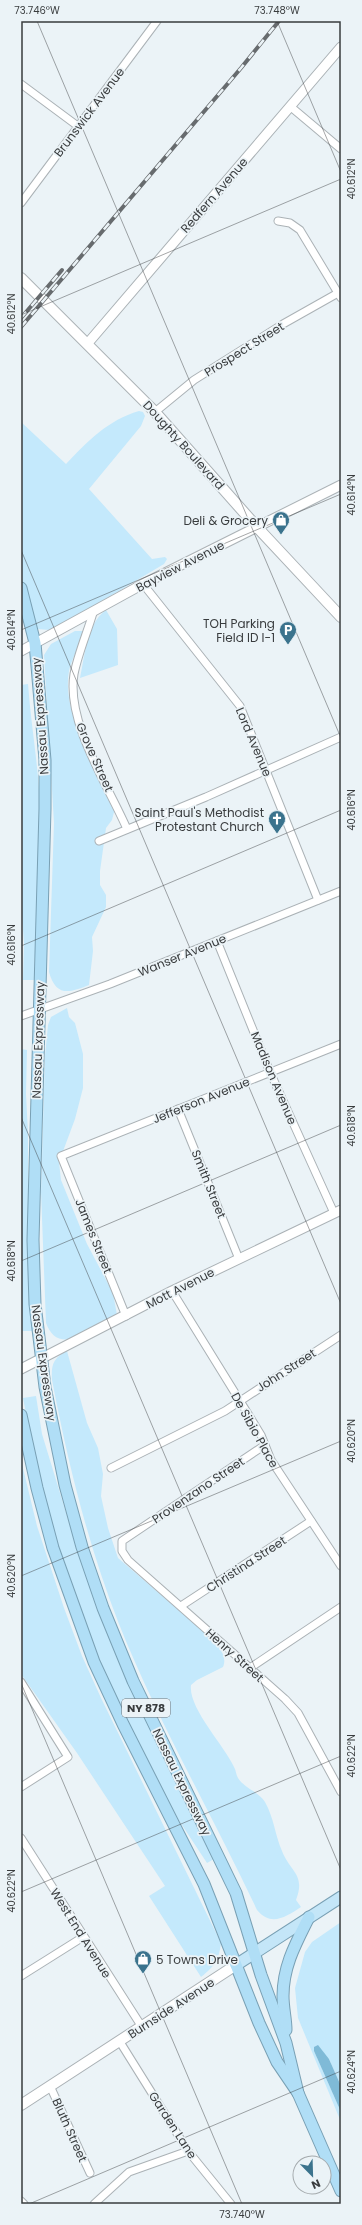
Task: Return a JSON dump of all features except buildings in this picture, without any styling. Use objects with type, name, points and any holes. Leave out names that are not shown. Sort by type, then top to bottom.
[{"type":"highway","name":"Nassau Expressway","points":[[21,588],[35,643],[45,783],[33,1240],[35,1304],[41,1359],[64,1485],[98,1594],[133,1681],[236,1893],[286,2043],[298,2093],[341,2191]]},
{"type":"highway","name":"Nassau Expressway","points":[[21,1415],[46,1526],[76,1617],[117,1713],[204,1884],[277,2062],[298,2093]]},
{"type":"highway","points":[[286,2043],[283,1996],[285,1974],[292,1950],[309,1917]]},
{"type":"main road","name":"Doughty Boulevard","points":[[21,278],[156,412],[256,526],[341,617]]},
{"type":"main road","name":"Burnside Avenue","points":[[21,2105],[120,2042],[341,1896]]},
{"type":"street","name":"Brunswick Avenue","points":[[21,203],[79,127],[155,21]]},
{"type":"street","name":"Redfern Avenue","points":[[88,343],[341,47]]},
{"type":"street","points":[[21,84],[79,127]]},
{"type":"street","points":[[291,107],[341,149]]},
{"type":"street","points":[[278,221],[290,223],[300,230],[340,295]]},
{"type":"street","name":"Prospect Street","points":[[156,412],[194,380],[283,324],[340,295]]},
{"type":"street","name":"Bayview Avenue","points":[[21,651],[93,613],[143,584],[256,526],[341,485]]},
{"type":"street","name":"Lord Avenue","points":[[143,584],[240,706],[318,900]]},
{"type":"street","name":"Grove Street","points":[[93,613],[74,674],[73,694],[75,712],[87,745],[127,829]]},
{"type":"street","points":[[99,841],[266,771],[341,737]]},
{"type":"street","name":"Wanser Avenue","points":[[21,1016],[217,942],[341,891]]},
{"type":"street","name":"Madison Avenue","points":[[217,942],[270,1072],[338,1211]]},
{"type":"street","name":"Jefferson Avenue","points":[[61,1156],[341,1044]]},
{"type":"street","name":"Smith Street","points":[[178,1109],[239,1259]]},
{"type":"street","name":"James Street","points":[[61,1156],[126,1316]]},
{"type":"street","name":"Mott Avenue","points":[[21,1369],[172,1291],[338,1211]]},
{"type":"street","name":"De Sibio Place","points":[[172,1291],[240,1400],[265,1445],[271,1460],[341,1566]]},
{"type":"street","name":"John Street","points":[[112,1468],[225,1411],[341,1335]]},
{"type":"street","name":"Provenzano Street","points":[[131,1534],[265,1445]]},
{"type":"street","name":"Christina Street","points":[[181,1606],[311,1521]]},
{"type":"street","name":"Henry Street","points":[[131,1534],[121,1543],[123,1555],[250,1668],[298,1713],[341,1792]]},
{"type":"street","points":[[250,1668],[341,1607]]},
{"type":"street","points":[[21,1682],[68,1757],[21,1787]]},
{"type":"street","name":"West End Avenue","points":[[21,1838],[142,2027]]},
{"type":"street","points":[[21,1976],[83,1937]]},
{"type":"street","name":"Garden Lane","points":[[120,2042],[188,2151],[231,2204]]},
{"type":"street","name":"Bluth Street","points":[[50,2086],[90,2173]]},
{"type":"street","points":[[94,2204],[129,2172],[188,2151]]},
{"type":"street","points":[[21,2201],[24,2204]]},
{"type":"shaded area","points":[[139,411],[143,412],[145,416],[141,426],[89,489],[152,559],[165,557],[167,559],[164,564],[65,623],[50,630],[37,629],[28,609],[21,582],[21,422],[66,464],[99,432],[118,420]]},
{"type":"shaded area","points":[[106,610],[117,629],[118,665],[80,678],[85,650],[91,631],[100,616]]},
{"type":"shaded area","points":[[75,631],[82,631],[83,634],[69,671],[68,687],[70,705],[75,723],[90,760],[115,808],[112,820],[106,828],[100,871],[100,885],[106,895],[106,907],[92,937],[93,951],[89,985],[75,990],[64,991],[55,986],[49,972],[54,823],[44,655],[51,644]]},
{"type":"shaded area","points":[[28,684],[40,810],[39,874],[34,980],[23,980],[24,943],[22,916],[21,685]]},
{"type":"shaded area","points":[[67,1008],[69,1017],[75,1023],[83,1054],[83,1088],[75,1119],[59,1162],[61,1180],[87,1244],[113,1293],[117,1315],[71,1339],[62,1339],[56,1337],[50,1331],[46,1323],[41,1192],[45,1056],[48,1025],[51,1017]]},
{"type":"shaded area","points":[[21,1049],[27,1050],[26,1094],[28,1133],[28,1249],[32,1331],[21,1331]]},
{"type":"shaded area","points":[[67,1351],[87,1423],[98,1448],[103,1474],[101,1496],[108,1528],[118,1558],[216,1642],[223,1654],[223,1667],[197,1680],[191,1685],[192,1694],[201,1715],[235,1768],[238,1778],[244,1785],[259,1795],[265,1802],[285,1858],[298,1879],[299,1891],[296,1900],[301,1907],[279,1919],[268,1918],[257,1910],[151,1697],[119,1624],[88,1534],[72,1473],[52,1380],[54,1362],[59,1356]]},
{"type":"shaded area","points":[[36,1396],[42,1434],[78,1552],[214,1859],[207,1863],[178,1819],[131,1729],[100,1664],[58,1550],[38,1477],[23,1398]]},
{"type":"shaded area","points":[[21,1460],[37,1526],[64,1608],[82,1656],[101,1698],[221,1943],[219,1954],[215,1963],[201,1977],[149,1896],[165,1886],[77,1753],[21,1674]]},
{"type":"shaded area","points":[[341,1922],[341,2086],[329,2059],[314,2051],[341,2112],[341,2122],[298,2018],[295,1988],[305,1952],[312,1942]]},
{"type":"shaded area","points":[[318,2045],[329,2059],[341,2086],[341,2112],[314,2051],[314,2047]]},
{"type":"railway","points":[[21,327],[241,68],[279,21]]},
{"type":"railway","points":[[21,318],[62,270]]},
{"type":"place","name":"Deli & Grocery","points":[[281,535]]},
{"type":"place","name":"TOH Parking Field ID I-1","points":[[288,645]]},
{"type":"place","name":"Saint Paul's Methodist Protestant Church","points":[[277,834]]},
{"type":"place","name":"5 Towns Drive","points":[[143,1974]]}]
